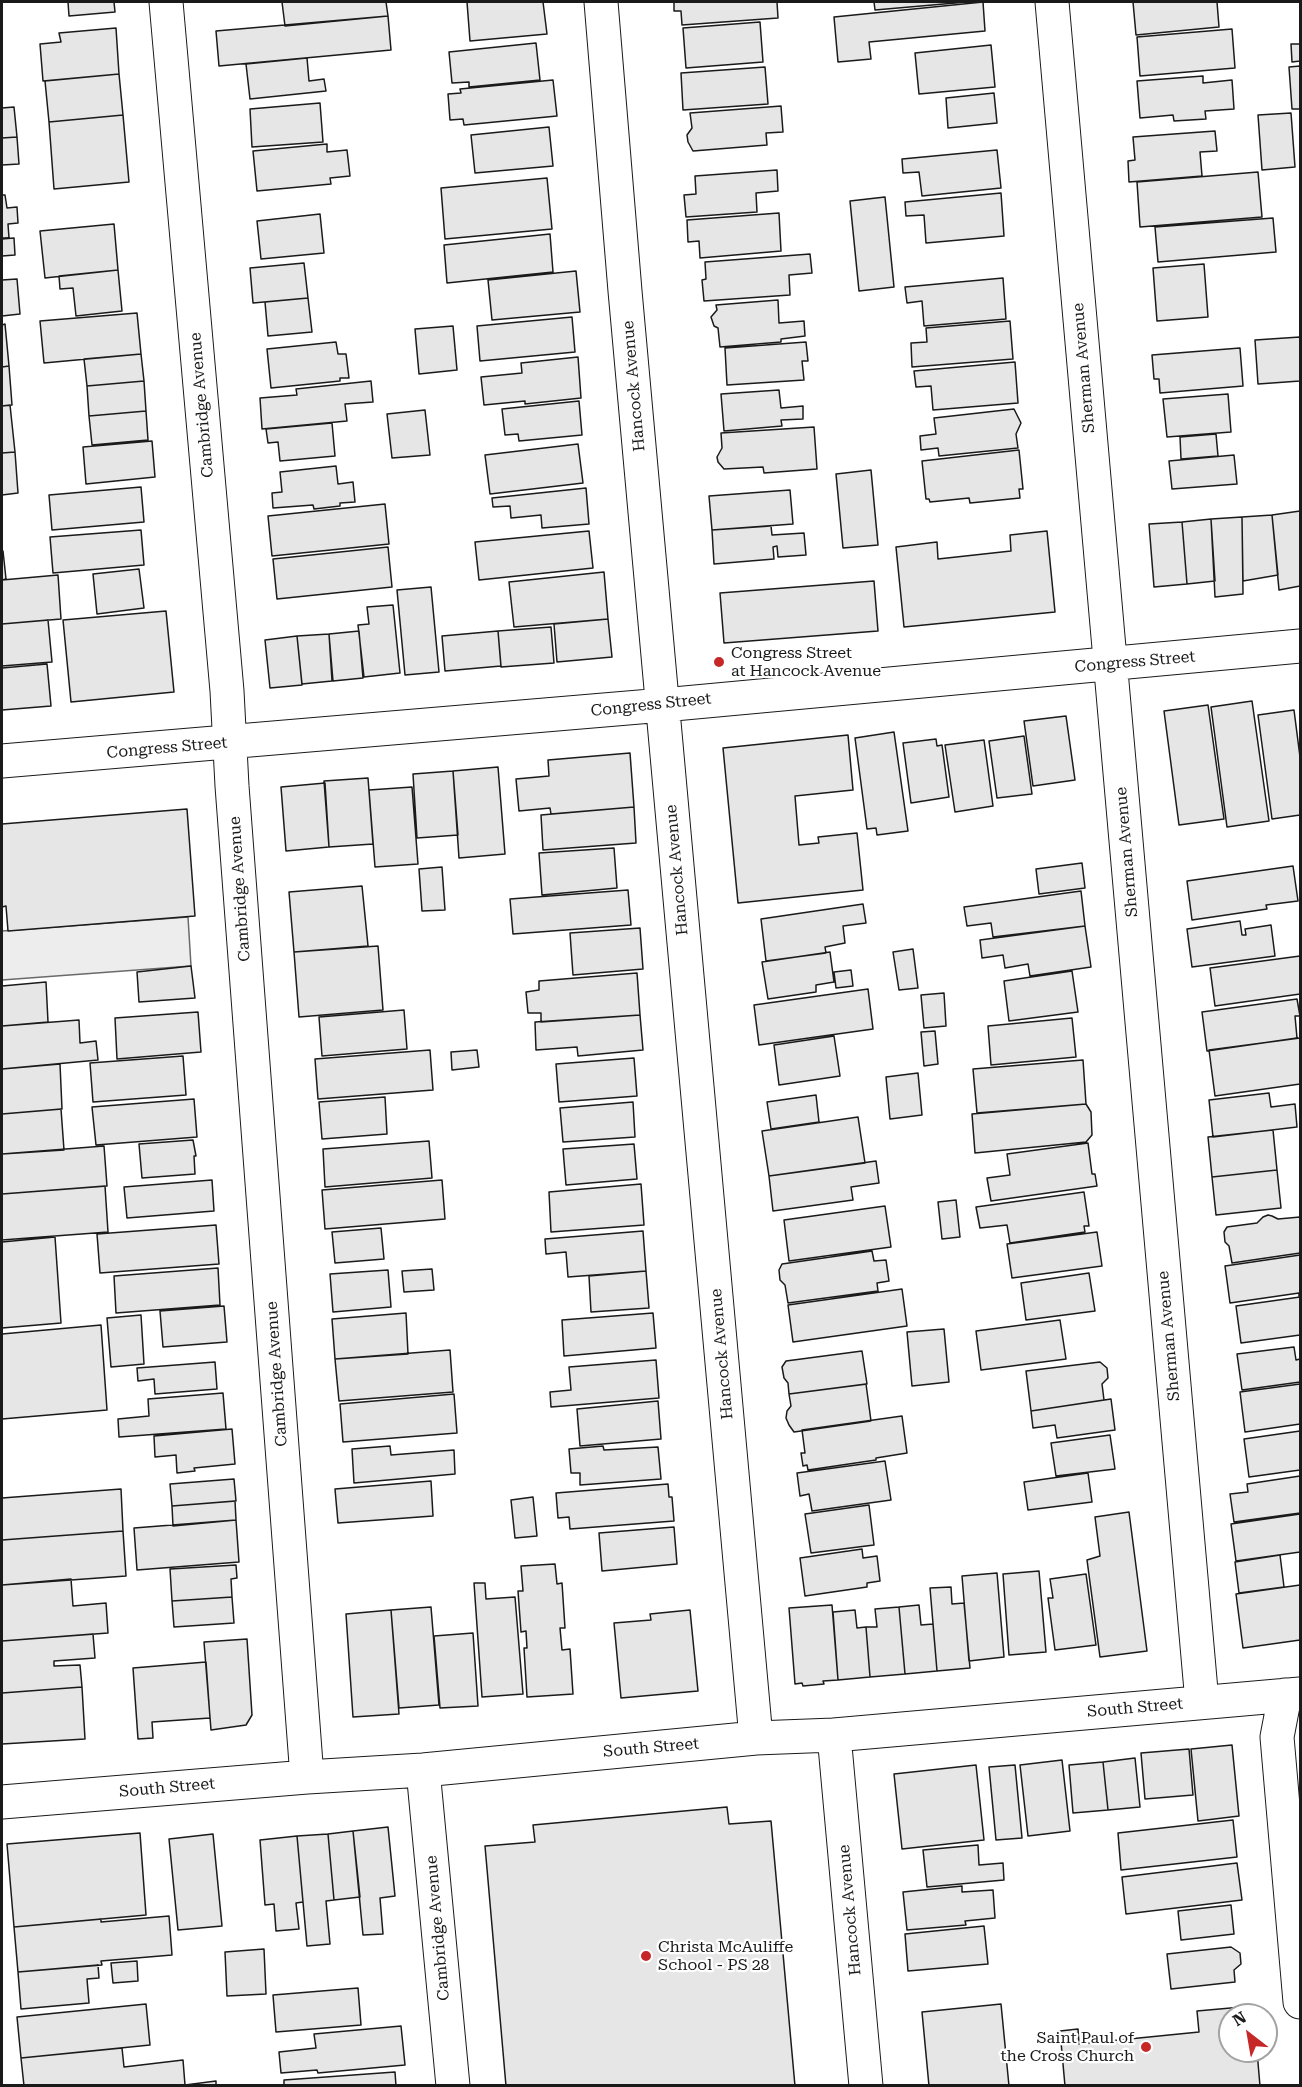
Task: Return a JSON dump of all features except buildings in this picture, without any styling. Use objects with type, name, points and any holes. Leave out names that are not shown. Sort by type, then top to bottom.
[{"type":"street","name":"Cambridge Avenue","points":[[166,2],[227,691],[229,743],[307,1777]]},
{"type":"street","name":"Hancock Avenue","points":[[601,2],[756,1738]]},
{"type":"street","name":"Sherman Avenue","points":[[1052,2],[1202,1702]]},
{"type":"street","name":"Congress Street","points":[[2,761],[663,705],[1300,646]]},
{"type":"street","name":"South Street","points":[[2,1802],[307,1777],[423,1770],[756,1738],[834,1735],[1293,1695]]},
{"type":"street","points":[[1293,1695],[1277,1737],[1300,2002]]},
{"type":"street","name":"Hancock Avenue","points":[[834,1735],[866,2085]]},
{"type":"street","name":"Cambridge Avenue","points":[[423,1770],[453,2085]]},
{"type":"shaded area","points":[[188,917],[191,966],[2,980],[2,931]]},
{"type":"place","name":"Congress Street at Hancock Avenue","points":[[719,662]]},
{"type":"place","name":"Christa McAuliffe School - PS 28","points":[[646,1956]]},
{"type":"place","name":"Saint Paul of the Cross Church","points":[[1146,2047]]}]
